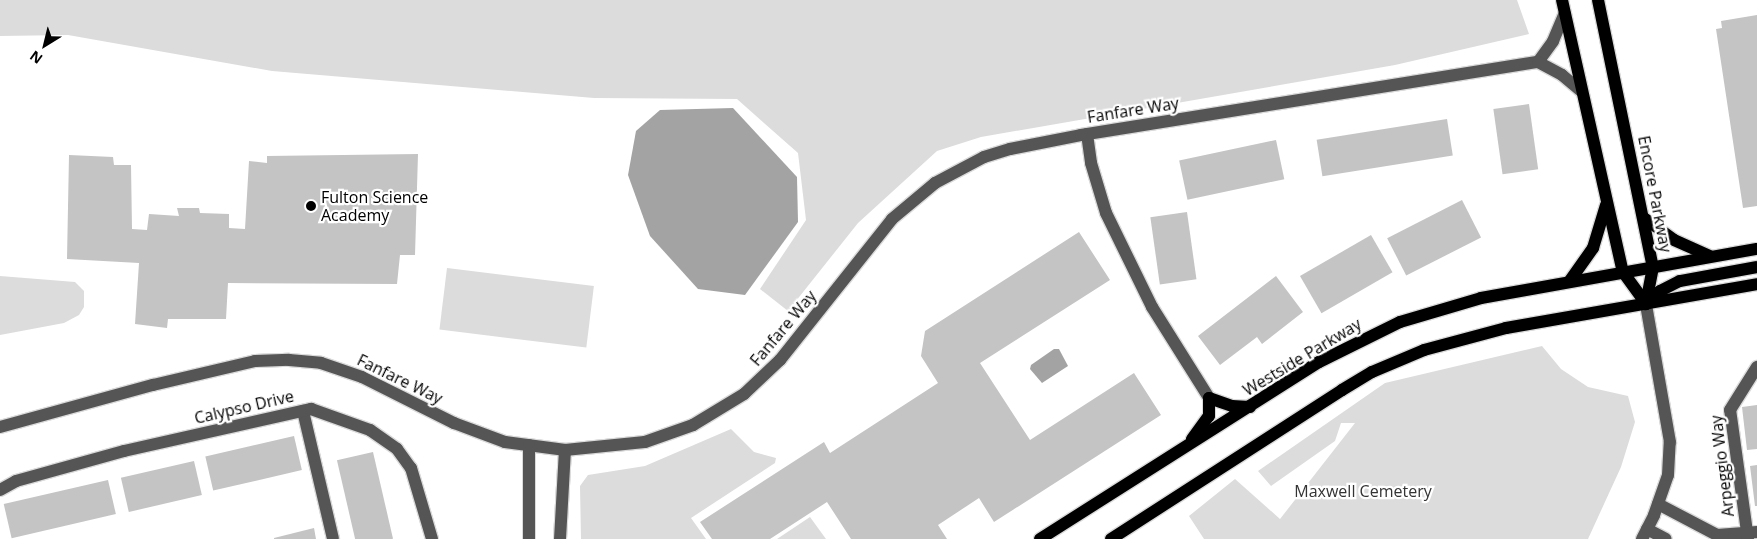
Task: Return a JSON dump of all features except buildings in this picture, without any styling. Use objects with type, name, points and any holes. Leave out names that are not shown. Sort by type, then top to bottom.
[{"type":"main road","points":[[1562,0],[1623,272],[1646,304]]},
{"type":"main road","name":"Encore Parkway","points":[[1598,0],[1653,267],[1646,304]]},
{"type":"main road","points":[[1569,282],[1593,248],[1606,203]]},
{"type":"main road","points":[[1644,218],[1681,244],[1712,257]]},
{"type":"main road","name":"Westside Parkway","points":[[1040,539],[1319,362],[1400,322],[1481,298],[1757,249]]},
{"type":"main road","points":[[1646,304],[1660,290],[1680,280],[1757,267]]},
{"type":"main road","points":[[1111,539],[1342,390],[1398,360],[1479,333],[1757,284]]},
{"type":"main road","points":[[1180,451],[1210,416],[1209,398],[1232,406],[1250,406]]},
{"type":"street","points":[[1565,13],[1553,41],[1538,62],[1562,75],[1582,92]]},
{"type":"street","name":"Fanfare Way","points":[[0,427],[154,385],[255,361],[289,360],[321,363],[362,377],[479,434],[564,450],[645,442],[693,425],[725,408],[780,360],[879,233],[913,199],[943,178],[984,157],[1010,149],[1087,134],[1538,62]]},
{"type":"street","points":[[1087,134],[1091,164],[1106,213],[1152,307],[1209,398]]},
{"type":"street","name":"Encore Parkway","points":[[1644,534],[1658,504],[1668,475],[1670,442],[1646,304]]},
{"type":"street","name":"Arpeggio Way","points":[[1751,535],[1730,410],[1757,367]]},
{"type":"street","name":"Calypso Drive","points":[[0,490],[16,482],[124,450],[311,409],[370,430],[397,449],[411,468],[432,539]]},
{"type":"street","points":[[303,411],[333,539]]},
{"type":"street","points":[[529,539],[530,445]]},
{"type":"street","points":[[560,539],[564,450]]},
{"type":"street","points":[[1658,504],[1709,533],[1724,538],[1751,535]]},
{"type":"street","points":[[1644,534],[1666,539]]},
{"type":"green space","points":[[0,0],[1517,0],[1529,34],[1395,65],[981,137],[937,151],[858,223],[788,311],[760,289],[806,220],[798,153],[737,99],[594,98],[272,71],[68,35],[0,36]]},
{"type":"green space","points":[[447,268],[594,286],[586,348],[439,330]]},
{"type":"green space","points":[[0,276],[75,282],[84,291],[84,307],[79,315],[64,323],[0,335]]},
{"type":"green space","name":"Maxwell Cemetery","points":[[1542,346],[1561,369],[1588,387],[1628,396],[1635,422],[1621,467],[1588,539],[1204,539],[1189,516],[1235,479],[1280,519],[1355,423],[1341,423],[1335,441],[1271,486],[1258,471],[1385,383]]},
{"type":"green space","points":[[731,429],[754,452],[776,458],[775,463],[691,518],[706,539],[581,539],[580,486],[588,475],[645,466]]},
{"type":"green space","points":[[810,517],[826,539],[777,539]]},
{"type":"shaded area","points":[[733,108],[797,177],[798,222],[745,295],[698,289],[650,236],[628,175],[636,131],[660,110]]},
{"type":"shaded area","points":[[1054,349],[1059,349],[1068,366],[1042,383],[1030,369],[1031,365]]},
{"type":"place","name":"Fulton Science Academy","points":[[311,206]]}]
